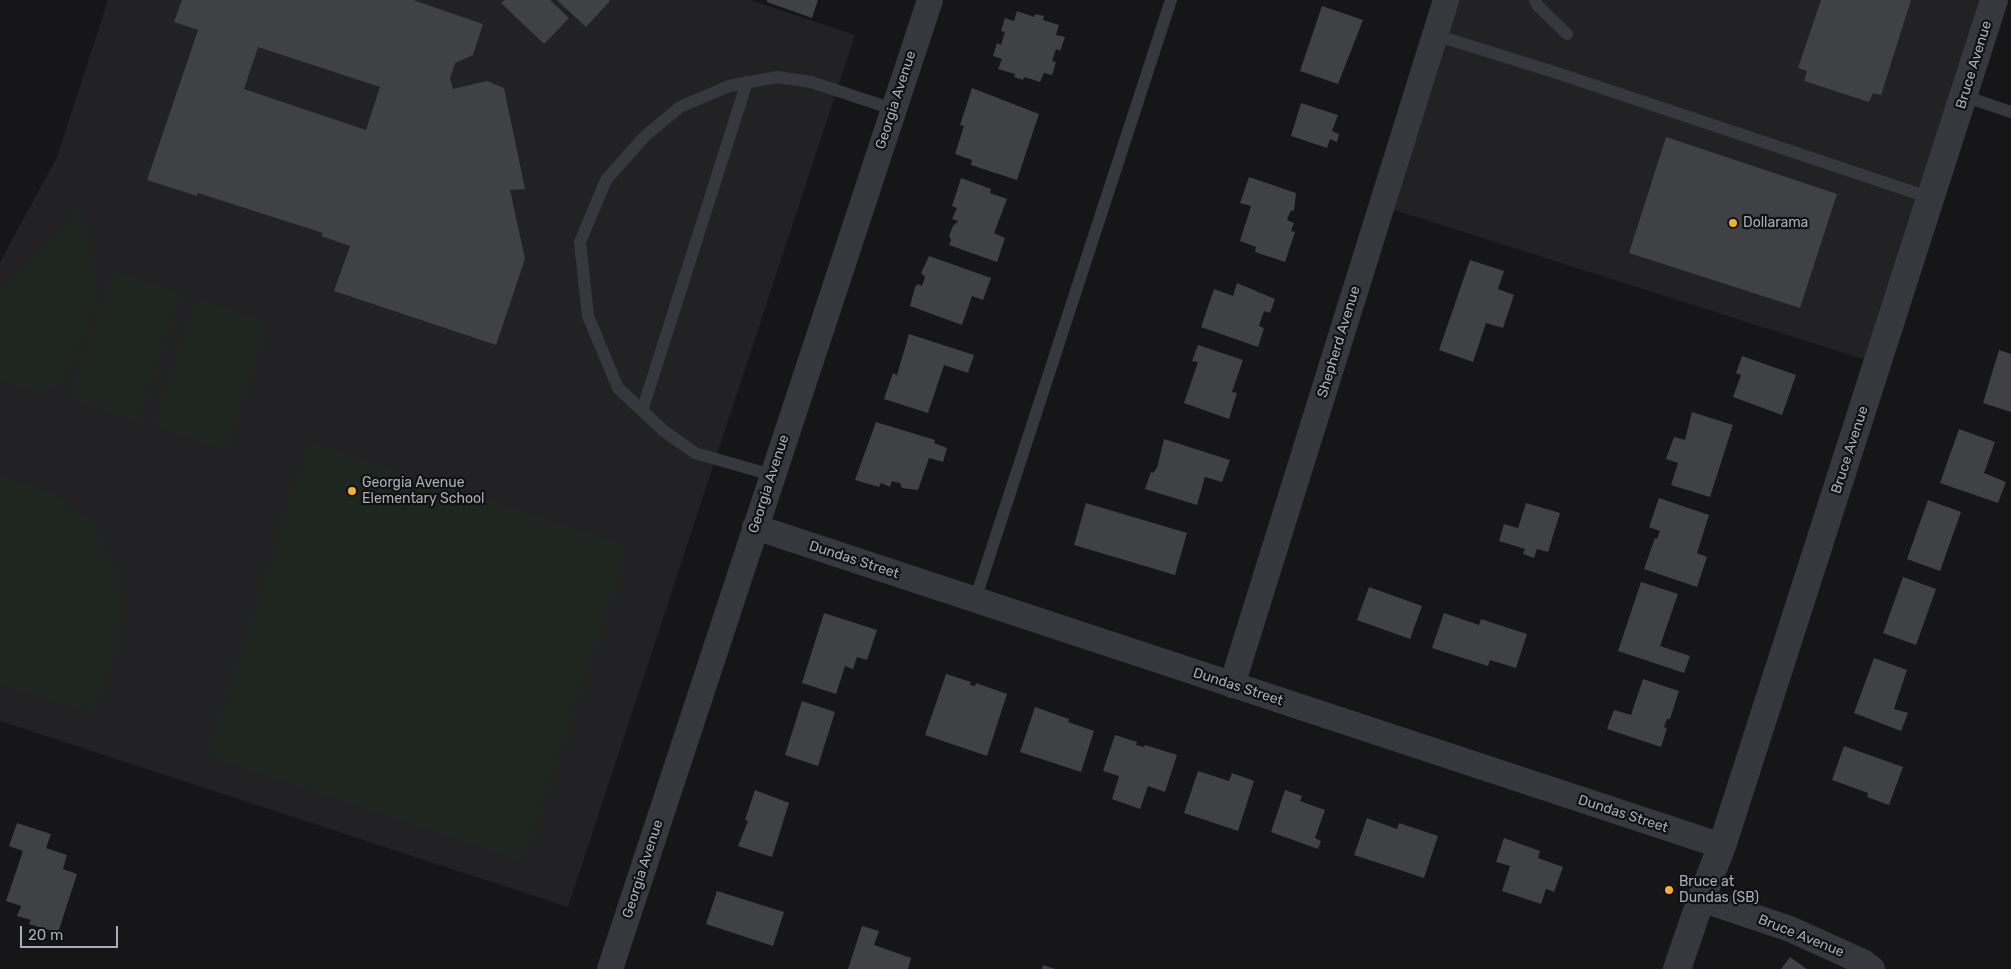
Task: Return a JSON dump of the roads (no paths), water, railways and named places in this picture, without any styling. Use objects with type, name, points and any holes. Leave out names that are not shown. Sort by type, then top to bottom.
[{"type":"street","name":"Georgia Avenue","points":[[610,969],[930,0]]},
{"type":"street","name":"Shepherd Avenue","points":[[1232,685],[1446,0]]},
{"type":"street","name":"Bruce Avenue","points":[[1677,969],[1700,899],[1722,846],[1932,198],[1994,0]]},
{"type":"street","name":"Dundas Street","points":[[755,528],[1722,846]]},
{"type":"street","name":"Bruce Avenue","points":[[1700,899],[1790,929],[1862,962],[1872,969]]},
{"type":"lane","points":[[976,600],[1171,0]]},
{"type":"lane","points":[[1535,0],[1546,6],[1567,34]]},
{"type":"lane","points":[[1435,35],[1563,75],[1932,198]]},
{"type":"lane","points":[[772,475],[696,453],[664,431],[618,388],[588,316],[580,242],[606,180],[645,136],[680,107],[729,86],[777,77],[811,82],[894,109]]},
{"type":"lane","points":[[642,411],[747,82]]},
{"type":"lane","points":[[1964,96],[2011,112]]},
{"type":"place","name":"Dollarama","points":[[1733,223]]},
{"type":"place","name":"Georgia Avenue Elementary School","points":[[352,491]]},
{"type":"place","name":"Bruce at Dundas (SB)","points":[[1669,890]]}]
